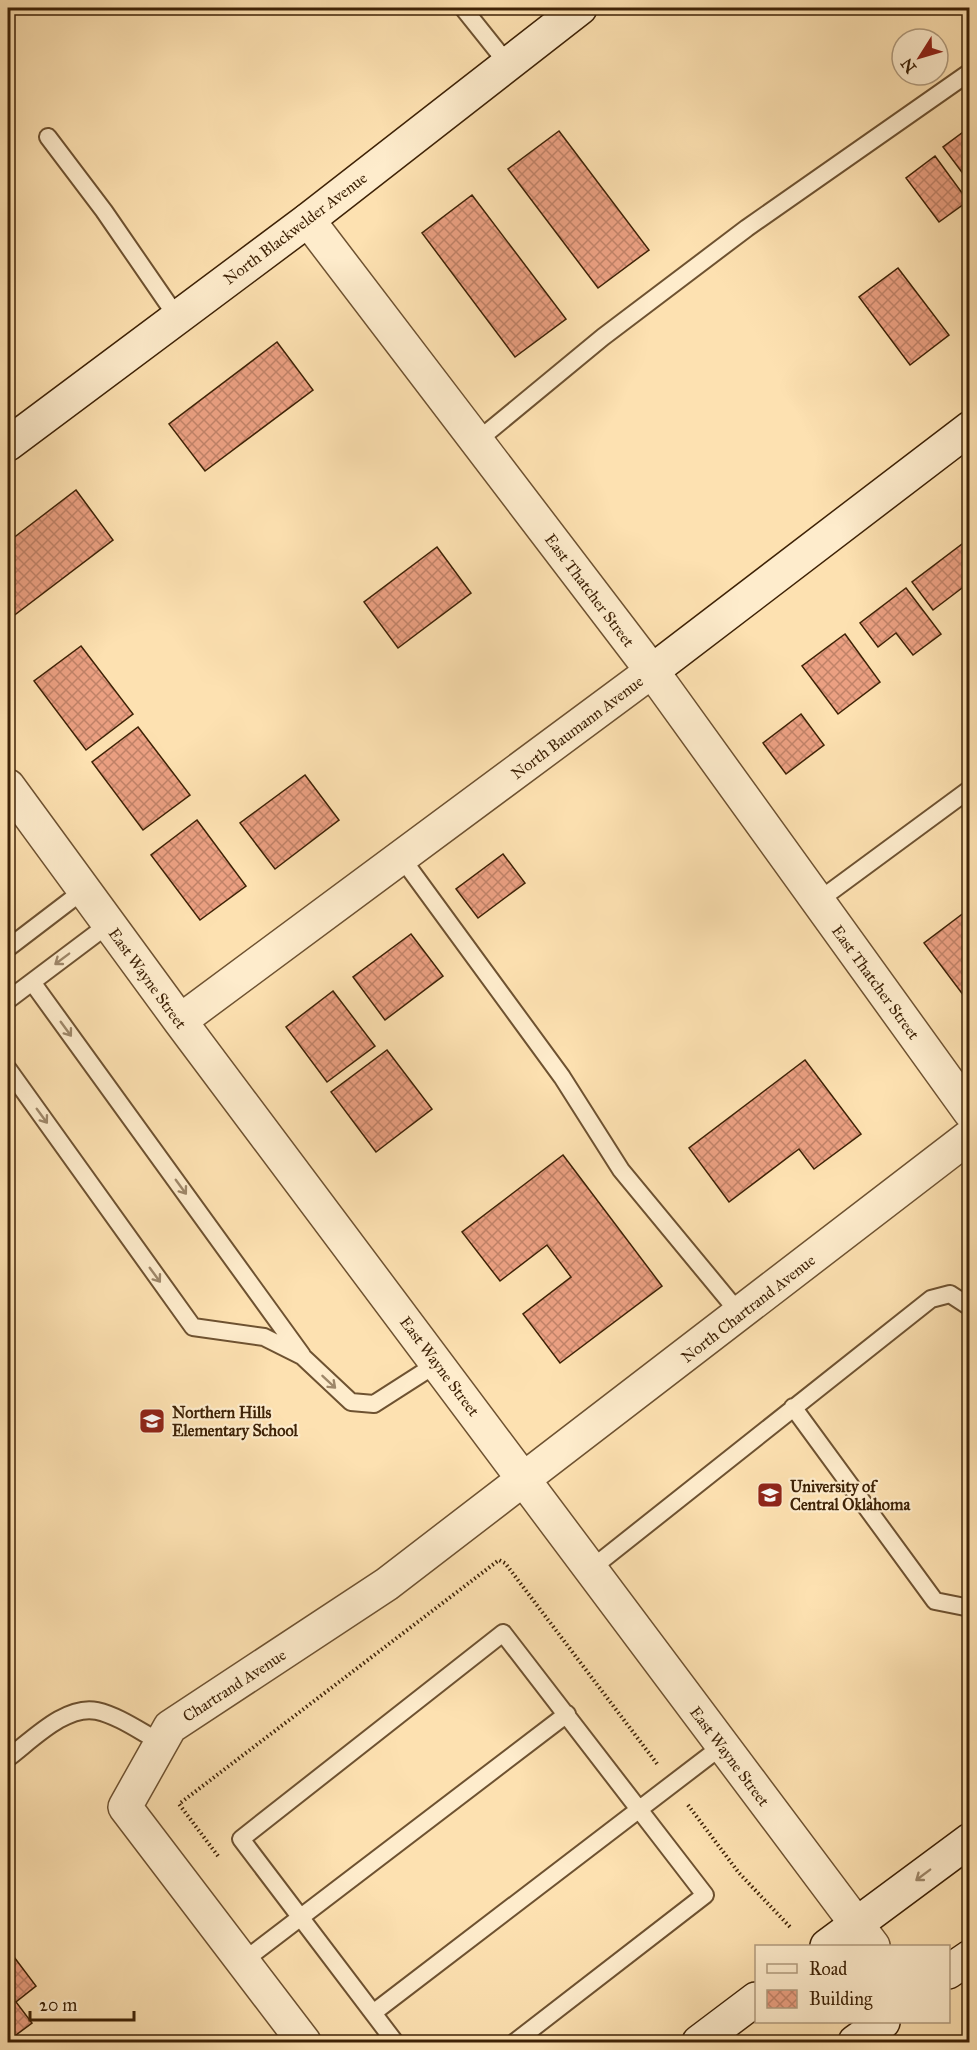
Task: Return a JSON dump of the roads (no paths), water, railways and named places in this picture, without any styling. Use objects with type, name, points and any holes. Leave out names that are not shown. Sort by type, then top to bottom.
[{"type":"street","name":"North Blackwelder Avenue","points":[[8,444],[308,220],[580,8]]},
{"type":"street","name":"East Thatcher Street","points":[[308,220],[652,671],[969,1112]]},
{"type":"street","name":"North Baumann Avenue","points":[[180,1022],[652,671],[969,428]]},
{"type":"street","name":"East Wayne Street","points":[[8,786],[180,1022],[526,1480],[864,1936]]},
{"type":"street","name":"North Chartrand Avenue","points":[[526,1480],[969,1136]]},
{"type":"street","name":"Chartrand Avenue","points":[[304,2043],[125,1807],[170,1727],[387,1584],[526,1480]]},
{"type":"street","points":[[834,1945],[864,1936],[969,1840]]},
{"type":"street","points":[[950,1971],[969,1957]]},
{"type":"street","points":[[699,2043],[755,2000]]},
{"type":"street","points":[[855,2043],[882,2023]]},
{"type":"lane","points":[[467,9],[507,63]]},
{"type":"lane","points":[[477,441],[603,337],[747,228],[969,72]]},
{"type":"lane","points":[[48,137],[104,211],[177,317]]},
{"type":"lane","points":[[818,901],[969,789]]},
{"type":"lane","points":[[401,857],[562,1077],[621,1170],[740,1314]]},
{"type":"lane","points":[[8,948],[84,890]]},
{"type":"lane","points":[[8,1000],[109,924]]},
{"type":"lane","points":[[32,982],[307,1361],[351,1402],[374,1404],[438,1363]]},
{"type":"lane","points":[[8,1069],[193,1327],[264,1337],[307,1361]]},
{"type":"lane","points":[[592,1569],[931,1299],[950,1294],[969,1307]]},
{"type":"lane","points":[[793,1407],[936,1601],[969,1608]]},
{"type":"lane","points":[[395,2043],[241,1839],[503,1633],[705,1895],[515,2043]]},
{"type":"lane","points":[[8,1758],[44,1731],[80,1710],[109,1715],[160,1742]]},
{"type":"lane","points":[[242,1962],[567,1714]]},
{"type":"lane","points":[[373,2013],[722,1746]]},
{"type":"place","name":"Northern Hills Elementary School","points":[[152,1421]]},
{"type":"place","name":"University of Central Oklahoma","points":[[770,1495]]}]
